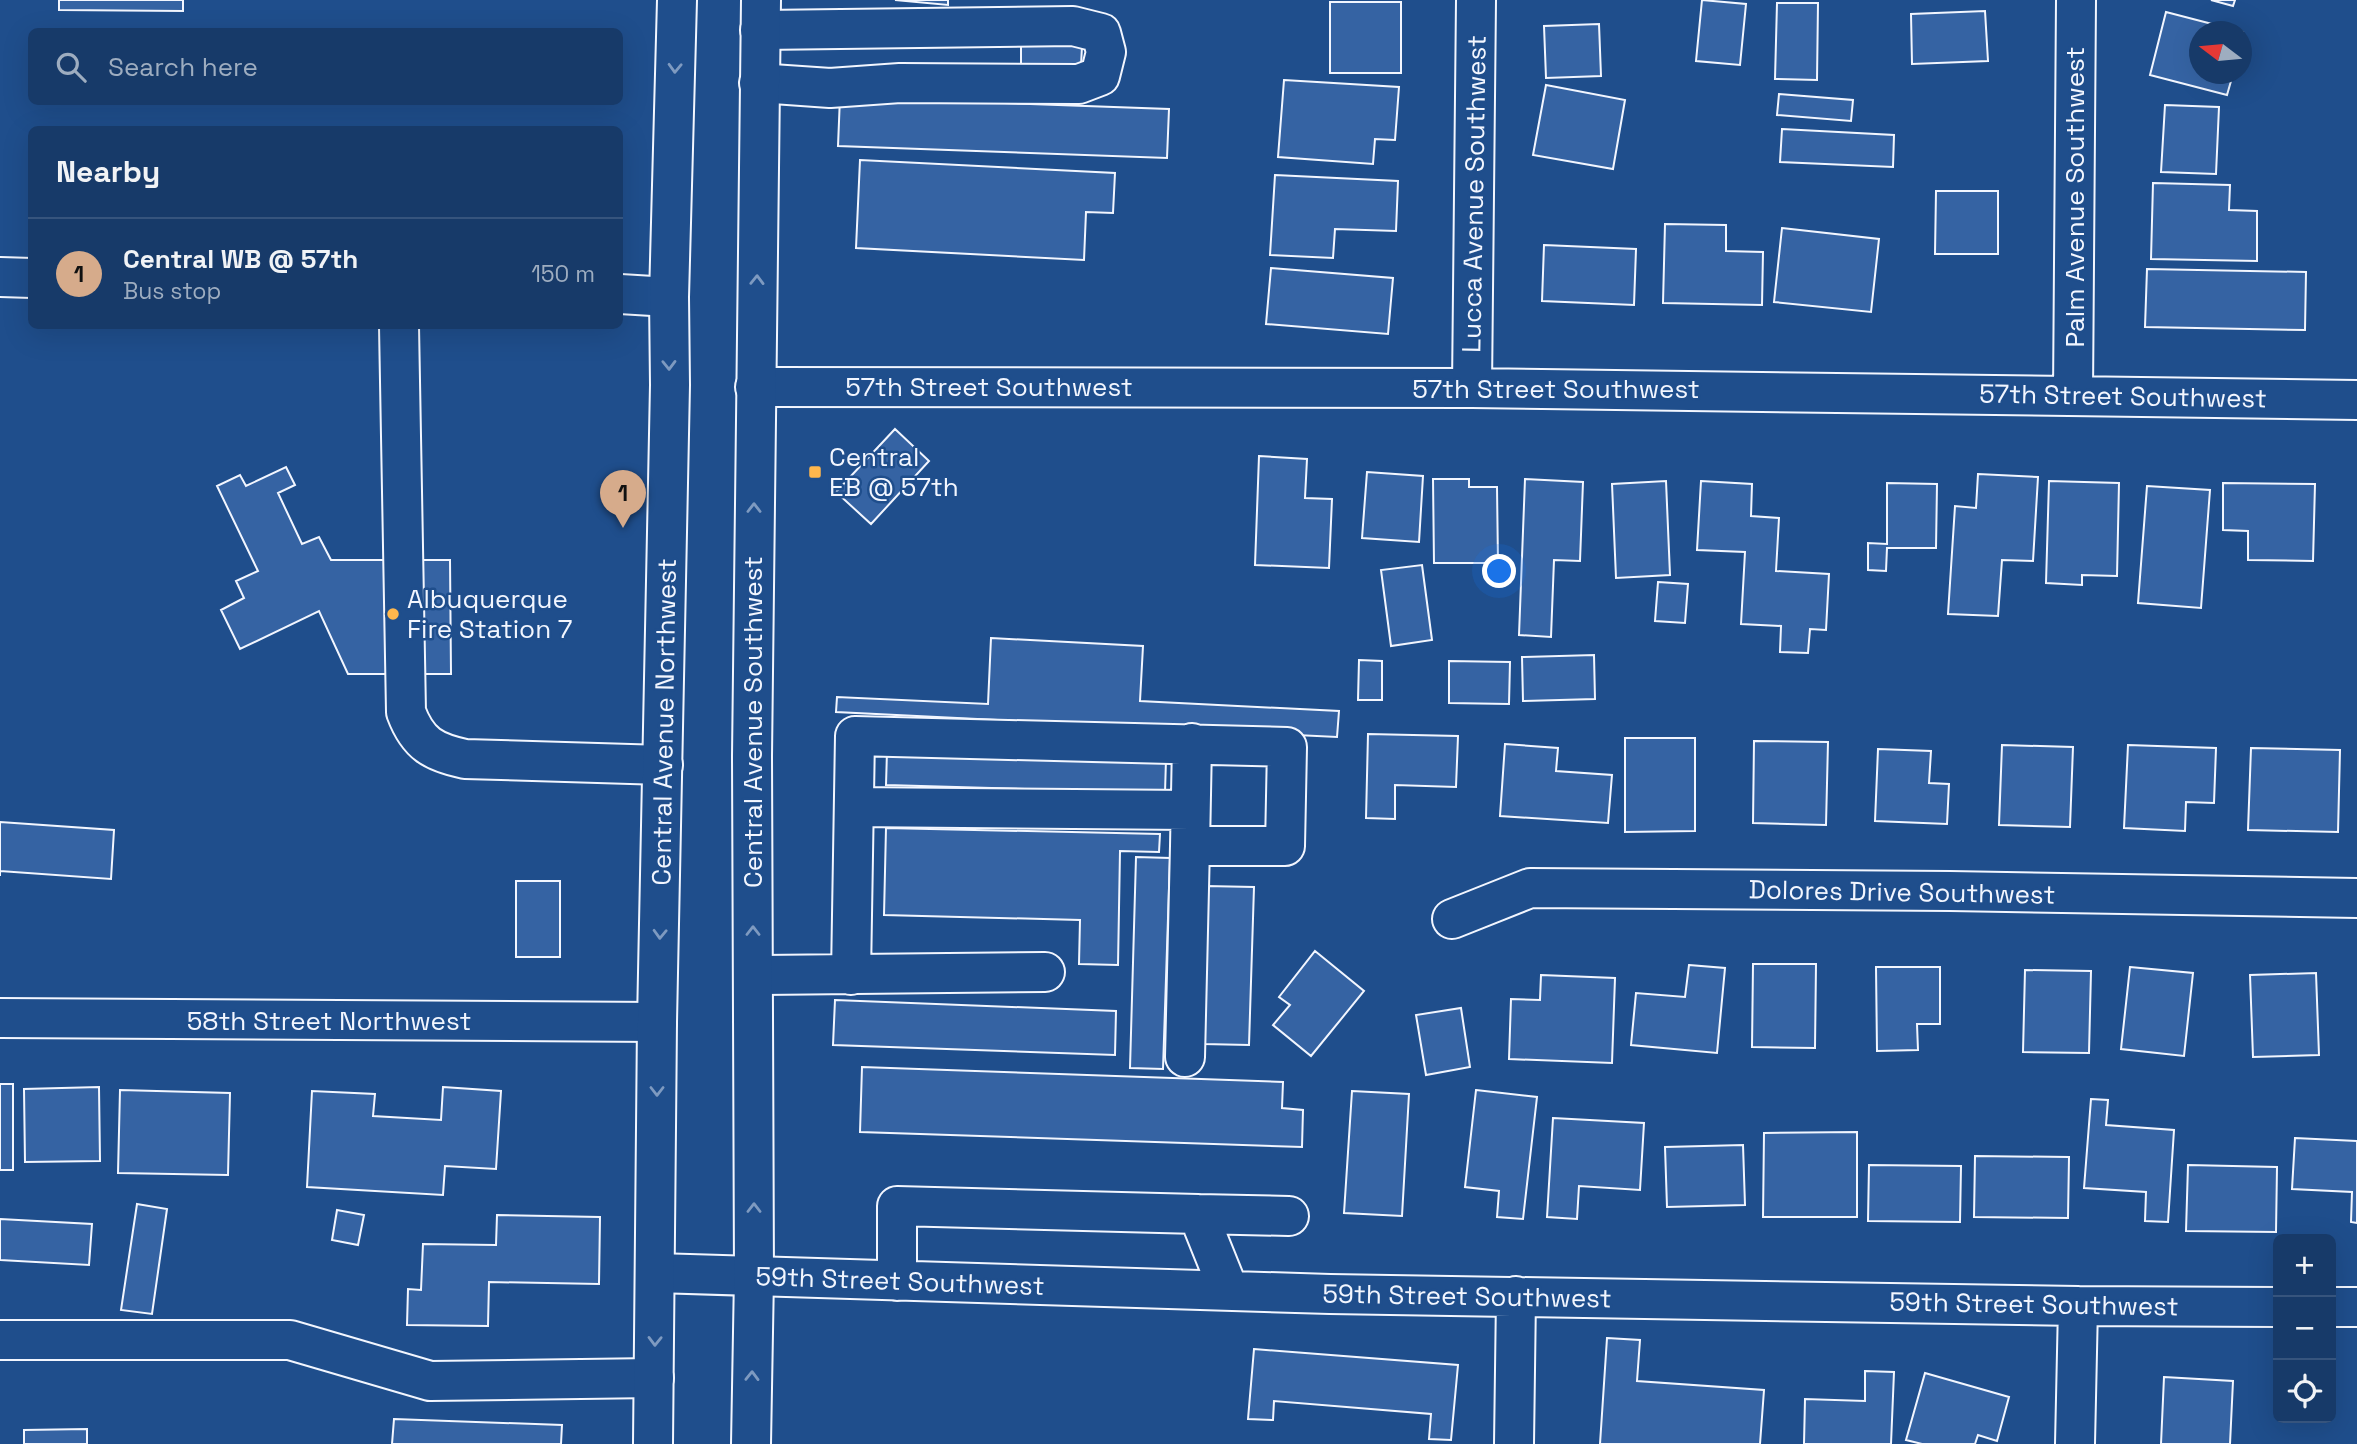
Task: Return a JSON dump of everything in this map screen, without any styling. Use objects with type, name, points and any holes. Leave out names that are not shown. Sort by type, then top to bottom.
[{"type":"street","name":"Central Avenue Northwest","points":[[653,1444],[657,1023],[670,385],[668,297],[677,0]]},
{"type":"street","name":"Lucca Avenue Southwest","points":[[1472,388],[1476,0]]},
{"type":"street","name":"Palm Avenue Southwest","points":[[2073,394],[2076,0]]},
{"type":"street","points":[[759,83],[831,88],[900,83],[1079,84],[1100,76],[1106,52],[1101,33],[1073,26],[760,15]]},
{"type":"street","name":"Central Avenue Southwest","points":[[751,1444],[754,1276],[752,756],[760,15]]},
{"type":"street","points":[[0,277],[28,278]]},
{"type":"street","points":[[623,294],[668,297]]},
{"type":"street","points":[[399,329],[406,712],[412,729],[421,741],[433,749],[465,759],[663,765]]},
{"type":"street","name":"57th Street Southwest","points":[[755,387],[1472,388],[2073,394],[2357,400]]},
{"type":"street","points":[[851,975],[855,736],[1287,747],[1285,846],[1190,828],[854,807]]},
{"type":"street","points":[[1185,1057],[1192,743]]},
{"type":"street","name":"Dolores Drive Southwest","points":[[1452,919],[1531,888],[2357,898]]},
{"type":"street","points":[[753,975],[1045,972]]},
{"type":"street","name":"58th Street Northwest","points":[[0,1018],[657,1023]]},
{"type":"street","points":[[897,1281],[897,1206],[1289,1216]]},
{"type":"street","points":[[1198,1214],[1228,1291]]},
{"type":"street","name":"59th Street Southwest","points":[[656,1273],[1228,1291],[2273,1307]]},
{"type":"street","points":[[1514,1444],[1516,1296]]},
{"type":"street","points":[[2076,1444],[2078,1306]]},
{"type":"street","points":[[2336,1307],[2357,1307]]},
{"type":"street","points":[[0,1340],[290,1340],[430,1381],[654,1378]]},
{"type":"building","points":[[59,0],[183,0],[183,11],[59,10]]},
{"type":"building","points":[[895,0],[948,0],[948,5]]},
{"type":"building","points":[[1702,0],[1746,4],[1740,65],[1696,61]]},
{"type":"building","points":[[2211,0],[2235,0],[2233,6]]},
{"type":"building","points":[[1330,2],[1401,2],[1401,73],[1330,73]]},
{"type":"building","points":[[1777,3],[1818,3],[1817,80],[1775,79]]},
{"type":"building","points":[[1985,11],[1988,61],[1912,64],[1911,14]]},
{"type":"building","points":[[2166,12],[2201,21],[2189,21],[2189,84],[2230,84],[2227,95],[2150,75]]},
{"type":"building","points":[[1599,24],[1601,76],[1546,78],[1544,26]]},
{"type":"building","points":[[1021,45],[1082,46],[1081,66],[1021,65]]},
{"type":"building","points":[[1284,80],[1399,87],[1395,140],[1375,139],[1373,164],[1278,157]]},
{"type":"building","points":[[1546,85],[1625,100],[1613,169],[1533,155]]},
{"type":"building","points":[[1779,94],[1853,100],[1851,121],[1777,115]]},
{"type":"building","points":[[840,97],[1169,109],[1167,158],[838,146]]},
{"type":"building","points":[[2165,105],[2219,107],[2216,174],[2161,172]]},
{"type":"building","points":[[1782,129],[1894,135],[1893,167],[1780,162]]},
{"type":"building","points":[[860,160],[1115,173],[1113,213],[1086,212],[1084,260],[856,248]]},
{"type":"building","points":[[1275,175],[1398,181],[1396,231],[1335,229],[1333,258],[1270,255]]},
{"type":"building","points":[[2153,183],[2230,185],[2229,210],[2257,211],[2257,261],[2151,259]]},
{"type":"building","points":[[1936,191],[1998,191],[1998,254],[1935,254]]},
{"type":"building","points":[[1665,224],[1726,225],[1726,251],[1763,252],[1762,305],[1663,303]]},
{"type":"building","points":[[1782,228],[1879,239],[1871,312],[1774,302]]},
{"type":"building","points":[[1544,245],[1636,249],[1634,305],[1542,301]]},
{"type":"building","points":[[1271,268],[1393,278],[1388,334],[1266,324]]},
{"type":"building","points":[[2147,269],[2306,272],[2305,330],[2145,327]]},
{"type":"building","points":[[895,429],[929,461],[871,524],[836,492]]},
{"type":"building","points":[[1259,456],[1307,459],[1305,498],[1332,499],[1329,568],[1255,565]]},
{"type":"building","points":[[286,467],[295,485],[278,493],[302,544],[319,537],[331,560],[450,560],[451,674],[348,674],[319,611],[240,649],[221,610],[244,598],[236,581],[258,571],[217,486],[240,475],[246,486]]},
{"type":"building","points":[[1367,472],[1423,476],[1419,542],[1362,538]]},
{"type":"building","points":[[1978,474],[2038,477],[2033,561],[2002,560],[1998,616],[1948,614],[1955,506],[1976,508]]},
{"type":"building","points":[[1433,479],[1469,479],[1469,487],[1497,487],[1498,563],[1434,563]]},
{"type":"building","points":[[1525,479],[1583,482],[1580,561],[1554,560],[1551,637],[1519,635]]},
{"type":"building","points":[[1666,481],[1670,575],[1616,578],[1612,484]]},
{"type":"building","points":[[1701,481],[1752,484],[1751,516],[1779,518],[1776,571],[1829,574],[1826,630],[1810,629],[1808,653],[1780,652],[1781,626],[1741,624],[1745,552],[1697,550]]},
{"type":"building","points":[[2049,481],[2119,483],[2117,576],[2082,575],[2082,585],[2046,583]]},
{"type":"building","points":[[1887,483],[1937,484],[1936,548],[1887,548],[1886,571],[1868,570],[1868,543],[1887,544]]},
{"type":"building","points":[[2223,483],[2315,484],[2313,561],[2248,560],[2248,531],[2223,530]]},
{"type":"building","points":[[2147,486],[2210,490],[2201,608],[2138,603]]},
{"type":"building","points":[[1422,565],[1432,640],[1391,646],[1381,570]]},
{"type":"building","points":[[1658,582],[1688,584],[1685,623],[1655,621]]},
{"type":"building","points":[[991,638],[1143,646],[1140,701],[1339,711],[1337,737],[836,712],[837,697],[988,704]]},
{"type":"building","points":[[1594,655],[1595,699],[1523,701],[1522,657]]},
{"type":"building","points":[[1359,660],[1382,661],[1382,700],[1358,700]]},
{"type":"building","points":[[1449,661],[1510,662],[1509,704],[1449,703]]},
{"type":"building","points":[[1368,734],[1458,736],[1456,787],[1395,785],[1395,819],[1366,818]]},
{"type":"building","points":[[1625,738],[1695,738],[1695,831],[1625,832]]},
{"type":"building","points":[[1754,741],[1828,742],[1826,825],[1753,823]]},
{"type":"building","points":[[1505,744],[1558,748],[1556,771],[1612,775],[1608,823],[1500,816]]},
{"type":"building","points":[[2002,745],[2073,747],[2070,827],[1999,825]]},
{"type":"building","points":[[2128,745],[2216,748],[2214,803],[2186,802],[2185,831],[2124,828]]},
{"type":"building","points":[[2251,748],[2340,750],[2338,832],[2248,830]]},
{"type":"building","points":[[1878,749],[1931,751],[1929,783],[1949,784],[1947,824],[1875,821]]},
{"type":"building","points":[[887,751],[1166,759],[1165,793],[886,785]]},
{"type":"building","points":[[0,822],[114,830],[111,879],[0,871]]},
{"type":"building","points":[[886,828],[1160,834],[1159,852],[1120,851],[1118,965],[1079,964],[1080,920],[884,915]]},
{"type":"building","points":[[1136,857],[1170,858],[1163,1069],[1130,1068]]},
{"type":"building","points":[[516,881],[560,881],[560,957],[516,957]]},
{"type":"building","points":[[1206,886],[1254,887],[1249,1045],[1203,1044]]},
{"type":"building","points":[[1315,951],[1364,991],[1311,1056],[1273,1025],[1290,1005],[1279,997]]},
{"type":"building","points":[[1753,964],[1816,964],[1815,1048],[1752,1047]]},
{"type":"building","points":[[1689,965],[1725,968],[1717,1053],[1631,1045],[1636,993],[1685,997]]},
{"type":"building","points":[[1876,967],[1940,967],[1940,1024],[1917,1024],[1918,1050],[1877,1051]]},
{"type":"building","points":[[2130,967],[2193,973],[2184,1056],[2121,1049]]},
{"type":"building","points":[[2025,970],[2091,971],[2089,1053],[2023,1052]]},
{"type":"building","points":[[2316,973],[2319,1055],[2253,1057],[2250,975]]},
{"type":"building","points":[[1541,975],[1615,978],[1612,1063],[1509,1059],[1511,999],[1540,1000]]},
{"type":"building","points":[[835,1000],[1116,1011],[1115,1055],[833,1045]]},
{"type":"building","points":[[1461,1008],[1470,1067],[1426,1075],[1416,1015]]},
{"type":"building","points":[[862,1067],[1283,1082],[1282,1108],[1303,1110],[1302,1147],[860,1132]]},
{"type":"building","points":[[0,1084],[13,1084],[13,1170],[0,1170]]},
{"type":"building","points":[[99,1087],[100,1161],[25,1162],[24,1089]]},
{"type":"building","points":[[443,1087],[501,1091],[496,1169],[445,1166],[443,1195],[307,1187],[312,1091],[375,1094],[373,1116],[441,1120]]},
{"type":"building","points":[[120,1090],[230,1093],[228,1175],[118,1173]]},
{"type":"building","points":[[1476,1090],[1537,1097],[1523,1219],[1497,1217],[1499,1191],[1465,1187]]},
{"type":"building","points":[[1352,1091],[1409,1094],[1402,1216],[1344,1213]]},
{"type":"building","points":[[2091,1099],[2108,1100],[2106,1125],[2174,1130],[2168,1222],[2145,1221],[2146,1192],[2084,1188]]},
{"type":"building","points":[[1553,1118],[1644,1123],[1640,1190],[1579,1186],[1577,1219],[1547,1217]]},
{"type":"building","points":[[1857,1132],[1857,1217],[1763,1217],[1764,1133]]},
{"type":"building","points":[[2295,1138],[2357,1141],[2357,1223],[2351,1222],[2352,1192],[2292,1189]]},
{"type":"building","points":[[1743,1145],[1745,1205],[1667,1207],[1665,1147]]},
{"type":"building","points":[[1975,1156],[2069,1157],[2068,1218],[1974,1217]]},
{"type":"building","points":[[1869,1165],[1961,1166],[1960,1222],[1868,1221]]},
{"type":"building","points":[[2188,1165],[2277,1167],[2276,1232],[2186,1231]]},
{"type":"building","points":[[137,1204],[167,1209],[152,1314],[121,1310]]},
{"type":"building","points":[[337,1210],[364,1215],[358,1245],[332,1240]]},
{"type":"building","points":[[497,1215],[600,1217],[599,1284],[489,1282],[488,1326],[407,1325],[408,1289],[421,1290],[423,1244],[496,1245]]},
{"type":"building","points":[[0,1219],[92,1224],[89,1265],[0,1260]]},
{"type":"building","points":[[1607,1338],[1640,1340],[1637,1381],[1764,1390],[1760,1444],[1600,1444]]},
{"type":"building","points":[[1254,1349],[1458,1365],[1451,1440],[1429,1439],[1431,1414],[1274,1401],[1273,1420],[1248,1419]]},
{"type":"building","points":[[1865,1371],[1894,1372],[1891,1444],[1804,1444],[1805,1399],[1865,1401]]},
{"type":"building","points":[[1925,1373],[2009,1397],[1997,1441],[1978,1435],[1975,1444],[1922,1444],[1906,1440]]},
{"type":"building","points":[[2164,1377],[2233,1381],[2230,1444],[2161,1444]]},
{"type":"building","points":[[394,1419],[562,1425],[561,1444],[392,1444]]},
{"type":"building","points":[[87,1429],[87,1444],[24,1444],[24,1430]]},
{"type":"place","name":"Central EB @ 57th","points":[[815,472]]},
{"type":"place","name":"Central WB @ 57th","points":[[623,528]]},
{"type":"place","name":"Albuquerque Fire Station 7","points":[[393,614]]}]
